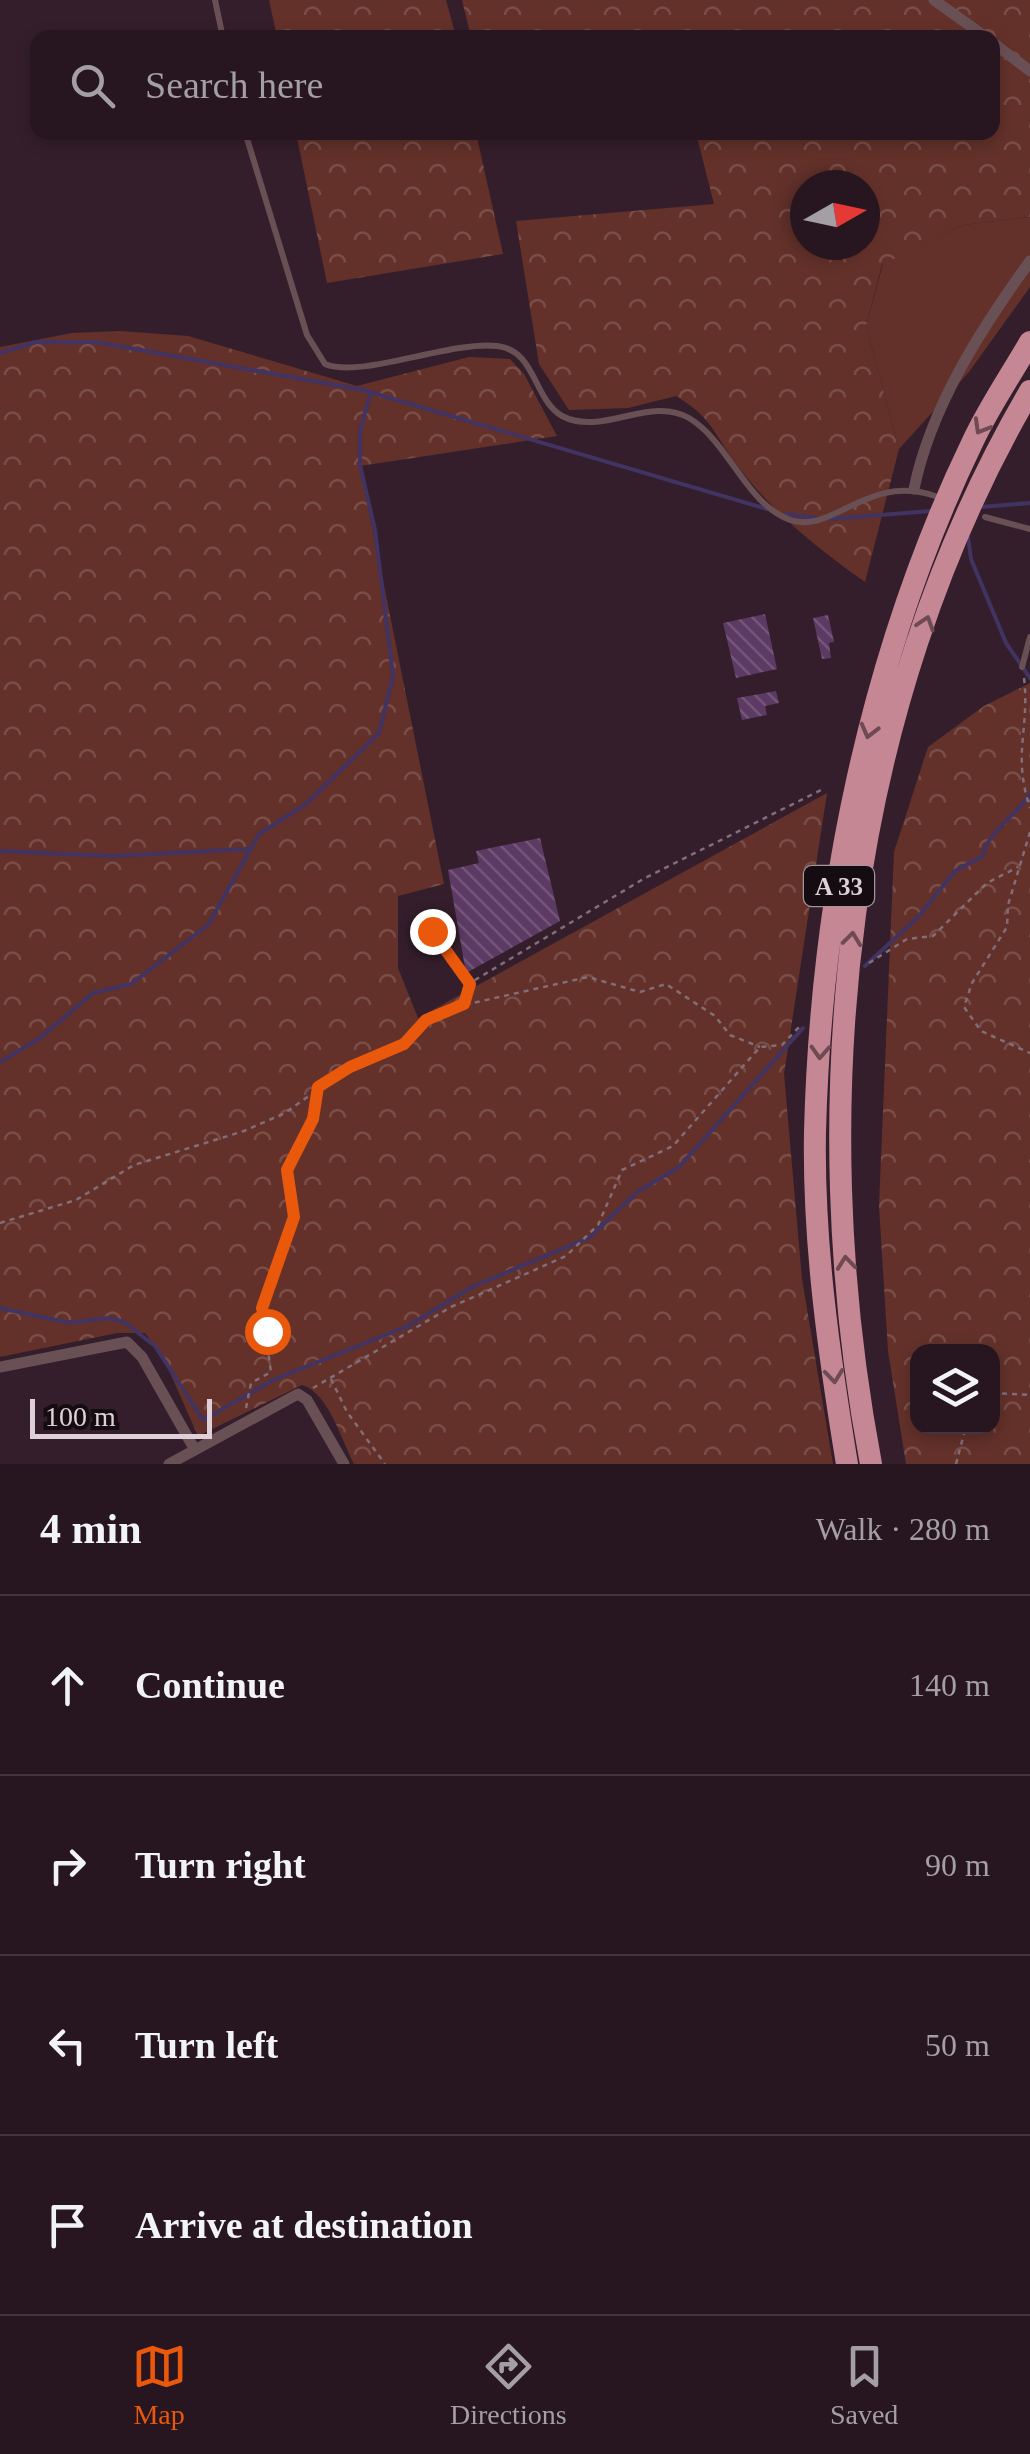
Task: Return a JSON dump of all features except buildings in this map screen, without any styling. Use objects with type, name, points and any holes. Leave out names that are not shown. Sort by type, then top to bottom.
[{"type":"highway","name":"A 33","points":[[847,1464],[818,1239],[815,1134],[823,1000],[843,858],[863,756],[902,623],[974,440],[1030,342]]},
{"type":"highway","name":"A 33","points":[[871,1464],[843,1238],[841,1109],[852,936],[870,822],[901,701],[931,606],[972,500],[1030,391]]},
{"type":"street","points":[[934,0],[976,30]]},
{"type":"street","points":[[1000,48],[1030,71]]},
{"type":"street","points":[[914,489],[920,464],[954,382],[998,305],[1030,261]]},
{"type":"street","points":[[0,1367],[127,1342],[142,1357],[194,1450]]},
{"type":"street","points":[[169,1464],[298,1394],[307,1400],[344,1464]]},
{"type":"lane","points":[[215,0],[221,30]]},
{"type":"lane","points":[[247,140],[306,335],[326,364],[344,370],[436,350],[488,346],[510,349],[527,364],[546,399],[562,416],[583,422],[656,411],[686,416],[764,500],[798,522],[816,520],[881,491],[914,489],[935,496]]},
{"type":"lane","points":[[985,517],[1030,530]]},
{"type":"lane","points":[[1022,667],[1030,637]]},
{"type":"path","points":[[1022,667],[1028,703],[1020,776],[1030,808]]},
{"type":"path","points":[[464,1004],[470,984],[645,878],[821,790]]},
{"type":"path","points":[[1030,832],[1008,906],[1007,927],[972,983],[964,1007],[981,1031],[1030,1053]]},
{"type":"path","points":[[866,966],[907,939],[933,936],[988,884],[1020,867]]},
{"type":"path","points":[[432,931],[470,984]]},
{"type":"path","points":[[0,1223],[76,1200],[134,1165],[244,1131],[285,1112],[350,1067],[404,1044],[426,1020],[464,1004],[588,977],[640,992],[666,984],[715,1016],[730,1035],[760,1047],[782,1045],[806,1020]]},
{"type":"path","points":[[313,1388],[451,1307],[566,1256],[598,1225],[622,1170],[673,1146],[760,1047]]},
{"type":"path","points":[[248,1420],[245,1405],[251,1383],[272,1372],[262,1308],[294,1217],[287,1170],[313,1119],[318,1087]]},
{"type":"path","points":[[330,1378],[347,1412],[385,1464]]},
{"type":"path","points":[[1000,1393],[1030,1395]]},
{"type":"path","points":[[956,1464],[964,1434]]},
{"type":"green space","points":[[269,0],[446,0],[454,30],[275,30]]},
{"type":"green space","points":[[462,0],[1030,0],[1030,217],[963,225],[882,265],[866,326],[899,449],[865,582],[780,514],[737,465],[705,419],[676,396],[628,408],[569,410],[539,364],[516,221],[714,204],[698,140],[1000,140],[1000,30],[469,30]]},
{"type":"green space","points":[[297,140],[478,140],[503,254],[327,283]]},
{"type":"green space","points":[[1030,217],[1030,287],[969,372],[899,449],[866,326],[883,264],[963,225]]},
{"type":"green space","points":[[120,331],[188,336],[357,386],[469,357],[510,359],[524,374],[557,436],[360,466],[444,884],[398,896],[398,968],[418,1018],[827,793],[784,1074],[802,1279],[833,1464],[354,1464],[327,1407],[302,1385],[198,1436],[164,1359],[145,1333],[117,1333],[0,1357],[0,347],[72,333]]},
{"type":"green space","points":[[1030,683],[1030,1464],[906,1464],[888,1351],[879,1206],[894,852],[928,747],[984,706]]},
{"type":"waterway","points":[[0,353],[36,342],[96,342],[363,390],[767,509]]},
{"type":"waterway","points":[[0,1062],[40,1038],[93,993],[131,984],[208,925],[259,834],[306,804],[379,733],[393,676],[375,530],[360,465],[360,432],[370,394]]},
{"type":"waterway","points":[[980,507],[1030,503]]},
{"type":"waterway","points":[[830,519],[931,511]]},
{"type":"waterway","points":[[786,514],[816,518]]},
{"type":"waterway","points":[[968,537],[971,559],[1006,643],[1030,678]]},
{"type":"waterway","points":[[865,966],[918,917],[955,871],[983,856],[990,839],[1030,794]]},
{"type":"waterway","points":[[0,851],[112,856],[248,849]]},
{"type":"waterway","points":[[0,1308],[70,1323],[108,1318],[124,1322],[155,1346],[203,1420],[273,1380],[408,1326],[472,1287],[590,1237],[637,1192],[679,1167],[803,1028]]},
{"type":"route","points":[[267,1331],[262,1308],[294,1217],[287,1196],[287,1170],[313,1119],[318,1087],[350,1067],[404,1044],[426,1020],[464,1004],[470,984],[432,931]]}]
